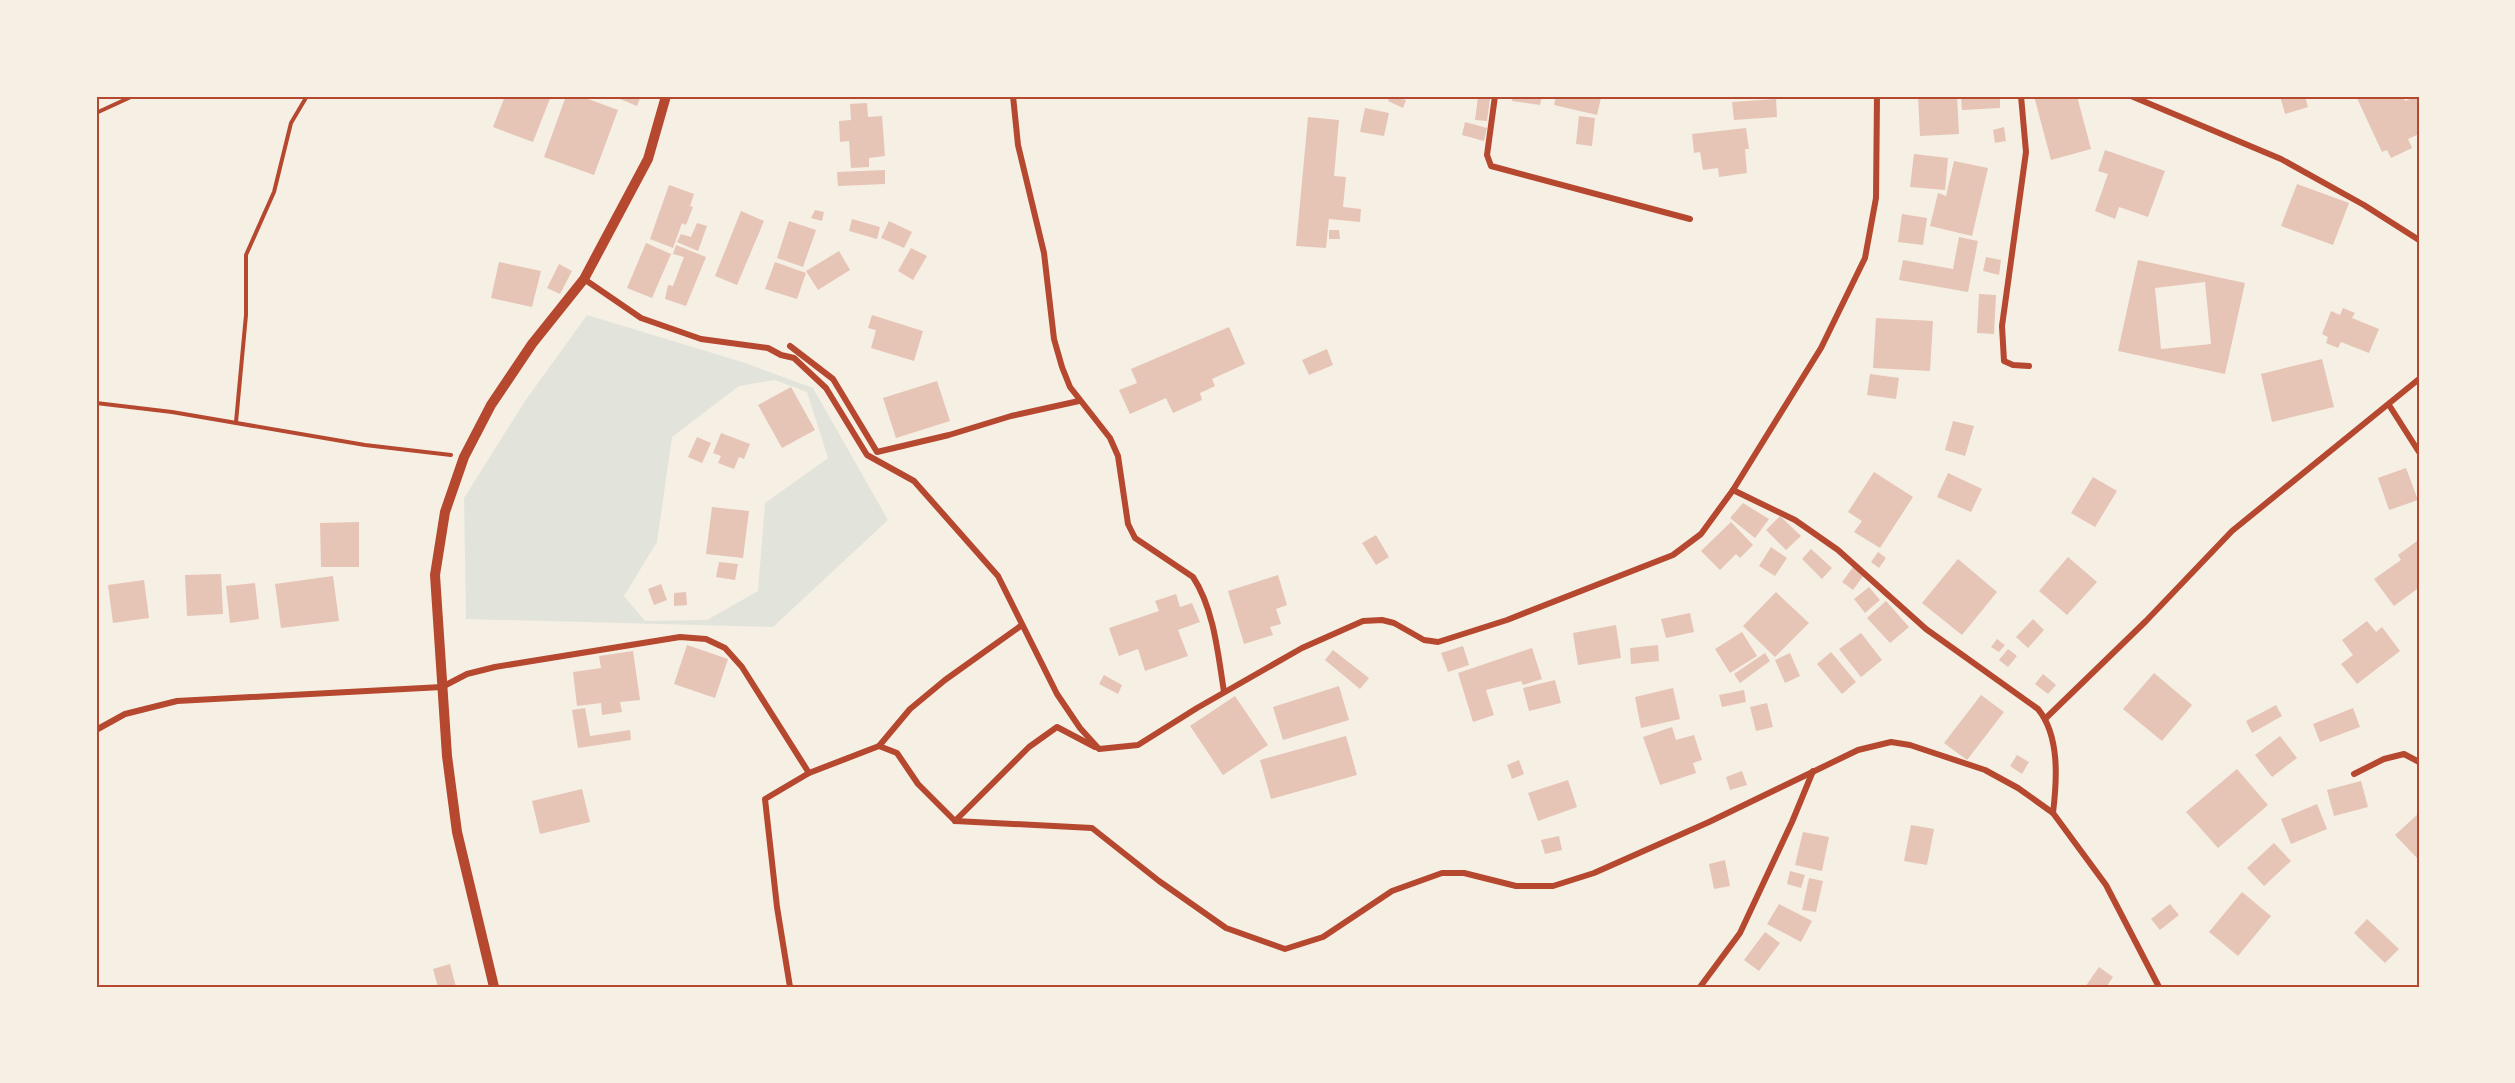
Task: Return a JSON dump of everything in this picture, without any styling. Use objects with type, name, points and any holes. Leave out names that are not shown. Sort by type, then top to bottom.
[{"type":"street","points":[[494,987],[457,832],[442,687],[435,575],[445,512],[464,456],[491,405],[532,344],[584,279],[648,159],[666,96]]},
{"type":"street","points":[[1012,96],[1018,145],[1044,253],[1054,339],[1062,367],[1079,401],[1110,438],[1118,456],[1128,524],[1135,538],[1193,577],[1199,586],[1212,627],[1224,692]]},
{"type":"street","points":[[1495,96],[1487,155],[1491,166],[1690,219]]},
{"type":"street","points":[[955,821],[1029,747],[1057,727],[1099,749],[1138,746],[1224,692],[1302,648],[1364,621],[1382,620],[1394,623],[1424,640],[1438,642],[1508,621],[1673,555],[1701,534],[1733,490],[1821,348],[1864,258],[1876,198],[1877,96]]},
{"type":"street","points":[[2021,96],[2026,152],[2002,326],[2004,361],[2013,366],[2029,366]]},
{"type":"street","points":[[2131,96],[2281,159],[2364,205],[2419,240]]},
{"type":"street","points":[[584,279],[640,318],[701,339],[768,348],[794,358],[826,388],[867,455],[914,481],[998,576],[1063,704],[1099,749]]},
{"type":"street","points":[[790,346],[833,379],[877,452],[939,438],[1011,416],[1079,401]]},
{"type":"street","points":[[2046,718],[2232,531],[2419,379]]},
{"type":"street","points":[[2388,405],[2419,452]]},
{"type":"street","points":[[1733,490],[1795,520],[1838,550],[1926,629],[2038,709],[2046,718],[2055,759],[2053,813]]},
{"type":"street","points":[[790,987],[777,907],[765,799],[809,773],[879,746],[910,709],[945,680],[1022,625]]},
{"type":"street","points":[[96,730],[124,714],[177,701],[442,687],[467,674],[534,659],[680,637],[706,639],[725,648],[742,667],[809,773]]},
{"type":"street","points":[[879,746],[897,753],[918,784],[955,821],[1092,828],[1226,928],[1285,949],[1323,937],[1392,891],[1442,873],[1464,873],[1516,886],[1552,885],[1594,873],[1709,822],[1858,750],[1891,742],[1910,745],[1985,770],[2018,788],[2053,813],[2106,885],[2159,987]]},
{"type":"street","points":[[2354,774],[2384,759],[2404,754],[2419,762]]},
{"type":"street","points":[[1700,987],[1740,933],[1792,822],[1813,770]]},
{"type":"path","points":[[96,113],[133,96]]},
{"type":"path","points":[[236,422],[246,315],[246,255],[274,192],[291,123],[307,96]]},
{"type":"path","points":[[96,403],[236,422],[365,445],[464,456]]},
{"type":"shaded area","points":[[587,315],[742,362],[813,388],[888,520],[773,627],[466,619],[464,498],[525,401]],"holes":[[[775,380],[807,392],[828,458],[765,503],[758,591],[707,620],[645,621],[624,596],[657,542],[672,437],[739,386]]]},
{"type":"building","points":[[505,96],[551,96],[533,142],[493,127]]},
{"type":"building","points":[[566,96],[580,96],[618,110],[594,175],[544,157]]},
{"type":"building","points":[[621,96],[641,96],[637,106],[620,99]]},
{"type":"building","points":[[1390,96],[1406,100],[1403,108],[1388,101]]},
{"type":"building","points":[[1513,96],[1542,96],[1540,105],[1512,101]]},
{"type":"building","points":[[1556,96],[1601,98],[1597,115],[1554,105]]},
{"type":"building","points":[[1918,96],[1957,96],[1959,134],[1920,136]]},
{"type":"building","points":[[1961,96],[2000,96],[2000,108],[1962,110]]},
{"type":"building","points":[[2034,96],[2077,96],[2091,149],[2051,160]]},
{"type":"building","points":[[2280,96],[2305,96],[2308,107],[2285,114]]},
{"type":"building","points":[[2356,96],[2403,96],[2405,101],[2418,96],[2419,134],[2408,139],[2412,148],[2391,158],[2387,150],[2382,152]]},
{"type":"building","points":[[1478,97],[1490,99],[1487,121],[1475,120]]},
{"type":"building","points":[[1776,99],[1777,117],[1734,120],[1732,102]]},
{"type":"building","points":[[867,103],[868,117],[882,116],[885,156],[869,158],[869,167],[851,168],[849,141],[840,142],[839,121],[851,120],[850,104]]},
{"type":"building","points":[[1365,108],[1389,113],[1384,136],[1360,132]]},
{"type":"building","points":[[1579,116],[1595,118],[1592,146],[1576,144]]},
{"type":"building","points":[[1308,117],[1339,120],[1334,176],[1346,177],[1343,207],[1361,209],[1360,222],[1329,219],[1326,248],[1296,246]]},
{"type":"building","points":[[1465,122],[1487,128],[1484,141],[1462,135]]},
{"type":"building","points":[[2004,127],[2006,141],[1995,143],[1993,130]]},
{"type":"building","points":[[1746,128],[1749,149],[1745,149],[1747,173],[1719,177],[1718,168],[1703,170],[1700,152],[1694,153],[1692,134]]},
{"type":"building","points":[[2105,150],[2165,171],[2148,217],[2119,207],[2115,219],[2095,211],[2108,174],[2098,171]]},
{"type":"building","points":[[1914,154],[1948,158],[1945,190],[1910,187]]},
{"type":"building","points":[[1954,161],[1988,168],[1972,236],[1930,226],[1938,193],[1946,196]]},
{"type":"building","points":[[885,170],[885,184],[838,186],[837,172]]},
{"type":"building","points":[[2297,184],[2349,203],[2333,245],[2281,226]]},
{"type":"building","points":[[669,185],[694,194],[690,206],[693,207],[686,225],[682,223],[673,248],[650,239]]},
{"type":"building","points":[[815,210],[824,212],[822,221],[811,218]]},
{"type":"building","points":[[741,211],[764,221],[737,285],[715,276]]},
{"type":"building","points":[[1902,214],[1927,218],[1923,245],[1898,242]]},
{"type":"building","points":[[852,219],[880,227],[877,239],[849,231]]},
{"type":"building","points":[[789,221],[816,230],[803,267],[777,258]]},
{"type":"building","points":[[889,221],[912,232],[904,248],[881,238]]},
{"type":"building","points":[[697,223],[707,226],[698,251],[677,242],[681,234],[691,237]]},
{"type":"building","points":[[1329,230],[1339,230],[1340,239],[1329,239]]},
{"type":"building","points":[[1959,237],[1978,241],[1968,292],[1899,280],[1903,260],[1953,269]]},
{"type":"building","points":[[646,243],[671,254],[652,298],[627,288]]},
{"type":"building","points":[[676,245],[706,257],[686,306],[665,299],[668,285],[673,286],[684,257],[673,254]]},
{"type":"building","points":[[911,248],[927,256],[913,280],[898,271]]},
{"type":"building","points":[[839,251],[850,270],[818,290],[806,271]]},
{"type":"building","points":[[1986,257],[2001,260],[1999,275],[1983,271]]},
{"type":"building","points":[[2138,260],[2245,283],[2225,374],[2118,351]],"holes":[[[2205,282],[2211,344],[2161,349],[2155,288]]]},
{"type":"building","points":[[499,262],[541,271],[532,307],[491,298]]},
{"type":"building","points":[[775,262],[806,273],[797,299],[765,289]]},
{"type":"building","points":[[559,264],[572,271],[560,294],[547,288]]},
{"type":"building","points":[[1979,294],[1996,295],[1994,334],[1977,333]]},
{"type":"building","points":[[2343,308],[2355,313],[2352,318],[2379,329],[2369,353],[2341,342],[2338,348],[2326,343],[2328,337],[2322,334],[2331,311],[2340,315]]},
{"type":"building","points":[[872,315],[923,331],[914,361],[871,348],[876,330],[868,328]]},
{"type":"building","points":[[1876,318],[1933,321],[1930,371],[1873,368]]},
{"type":"building","points":[[1229,327],[1245,364],[1212,379],[1215,386],[1200,393],[1202,400],[1173,413],[1166,398],[1130,414],[1119,390],[1137,383],[1131,369]]},
{"type":"building","points":[[1327,349],[1333,365],[1309,375],[1302,360]]},
{"type":"building","points":[[2322,359],[2334,407],[2272,422],[2261,374]]},
{"type":"building","points":[[1870,374],[1899,378],[1896,399],[1867,395]]},
{"type":"building","points":[[937,381],[950,421],[896,438],[883,398]]},
{"type":"building","points":[[791,387],[815,430],[782,448],[758,405]]},
{"type":"building","points":[[1953,421],[1974,426],[1965,456],[1945,450]]},
{"type":"building","points":[[721,433],[750,444],[744,459],[739,457],[734,469],[718,463],[721,456],[713,453]]},
{"type":"building","points":[[697,437],[711,443],[702,463],[688,457]]},
{"type":"building","points":[[2406,468],[2418,500],[2389,510],[2378,478]]},
{"type":"building","points":[[1874,472],[1913,497],[1880,548],[1854,532],[1862,521],[1848,512]]},
{"type":"building","points":[[1948,473],[1982,489],[1971,512],[1937,497]]},
{"type":"building","points":[[2093,477],[2117,491],[2095,527],[2071,513]]},
{"type":"building","points":[[1743,503],[1769,519],[1755,538],[1730,518]]},
{"type":"building","points":[[712,507],[749,511],[743,558],[706,554]]},
{"type":"building","points":[[1780,516],[1801,536],[1786,550],[1766,530]]},
{"type":"building","points":[[359,522],[359,567],[321,567],[320,523]]},
{"type":"building","points":[[1731,522],[1753,545],[1740,558],[1736,554],[1720,570],[1701,551]]},
{"type":"building","points":[[1376,535],[1389,557],[1376,565],[1362,543]]},
{"type":"building","points":[[2417,541],[2419,545],[2419,591],[2417,589],[2394,606],[2374,579],[2401,560],[2398,555]]},
{"type":"building","points":[[1771,547],[1787,558],[1775,576],[1759,566]]},
{"type":"building","points":[[1811,549],[1832,568],[1822,579],[1802,559]]},
{"type":"building","points":[[1878,552],[1886,558],[1879,568],[1871,562]]},
{"type":"building","points":[[2068,557],[2097,582],[2067,615],[2039,591]]},
{"type":"building","points":[[1958,559],[1997,592],[1962,635],[1922,603]]},
{"type":"building","points":[[719,562],[738,564],[735,580],[716,577]]},
{"type":"building","points":[[1854,566],[1864,575],[1853,590],[1842,582]]},
{"type":"building","points":[[221,574],[223,614],[187,616],[185,575]]},
{"type":"building","points":[[1278,575],[1287,605],[1276,609],[1281,624],[1270,627],[1273,635],[1244,644],[1228,591]]},
{"type":"building","points":[[333,576],[339,621],[281,628],[275,584]]},
{"type":"building","points":[[144,580],[149,618],[113,623],[108,585]]},
{"type":"building","points":[[255,583],[259,619],[230,623],[226,586]]},
{"type":"building","points":[[661,584],[667,600],[654,605],[648,589]]},
{"type":"building","points":[[1869,587],[1880,600],[1865,613],[1854,599]]},
{"type":"building","points":[[686,592],[687,605],[674,606],[674,593]]},
{"type":"building","points":[[1776,592],[1809,623],[1775,657],[1743,626]]},
{"type":"building","points":[[1176,594],[1180,607],[1192,603],[1200,622],[1178,630],[1188,656],[1145,671],[1138,649],[1119,656],[1109,628],[1159,611],[1155,601]]},
{"type":"building","points":[[1886,601],[1909,627],[1890,643],[1867,618]]},
{"type":"building","points":[[1690,613],[1694,632],[1666,638],[1661,619]]},
{"type":"building","points":[[2033,619],[2044,630],[2028,648],[2016,637]]},
{"type":"building","points":[[2367,621],[2376,632],[2382,627],[2400,651],[2357,684],[2341,664],[2353,655],[2342,640]]},
{"type":"building","points":[[1616,625],[1621,658],[1578,665],[1573,633]]},
{"type":"building","points":[[1742,632],[1757,656],[1730,673],[1715,649]]},
{"type":"building","points":[[1861,633],[1882,660],[1861,677],[1839,649]]},
{"type":"building","points":[[1997,639],[2005,645],[1999,652],[1991,647]]},
{"type":"building","points":[[687,645],[728,659],[715,698],[674,684]]},
{"type":"building","points":[[1658,645],[1659,661],[1631,664],[1630,648]]},
{"type":"building","points":[[1463,646],[1469,665],[1448,672],[1441,653]]},
{"type":"building","points":[[1532,648],[1542,679],[1523,685],[1521,681],[1486,690],[1494,715],[1473,722],[1458,673]]},
{"type":"building","points":[[2008,649],[2017,656],[2008,667],[1999,660]]},
{"type":"building","points":[[1333,650],[1369,678],[1360,689],[1325,660]]},
{"type":"building","points":[[633,651],[640,700],[620,702],[622,712],[602,715],[601,703],[577,706],[573,672],[601,668],[599,656]]},
{"type":"building","points":[[1831,652],[1856,682],[1842,694],[1817,664]]},
{"type":"building","points":[[1765,653],[1770,661],[1740,683],[1734,674]]},
{"type":"building","points":[[1790,653],[1800,676],[1785,683],[1775,660]]},
{"type":"building","points":[[2154,673],[2192,705],[2162,741],[2123,709]]},
{"type":"building","points":[[2043,674],[2056,685],[2048,694],[2035,684]]},
{"type":"building","points":[[1104,675],[1122,685],[1118,694],[1099,684]]},
{"type":"building","points":[[1555,680],[1561,703],[1529,711],[1523,688]]},
{"type":"building","points":[[1339,686],[1349,720],[1283,740],[1273,707]]},
{"type":"building","points":[[1673,688],[1680,719],[1641,728],[1635,697]]},
{"type":"building","points":[[1744,690],[1746,702],[1722,707],[1719,695]]},
{"type":"building","points":[[1981,695],[2004,712],[1967,760],[1944,743]]},
{"type":"building","points":[[1235,696],[1268,745],[1223,775],[1190,726]]},
{"type":"building","points":[[1767,703],[1773,727],[1756,731],[1750,707]]},
{"type":"building","points":[[2276,705],[2282,716],[2252,733],[2246,721]]},
{"type":"building","points":[[585,708],[590,736],[630,730],[631,740],[578,748],[572,710]]},
{"type":"building","points":[[2353,708],[2360,727],[2320,742],[2313,724]]},
{"type":"building","points":[[1672,727],[1676,740],[1694,735],[1702,760],[1693,763],[1696,773],[1660,785],[1643,737]]},
{"type":"building","points":[[1346,736],[1357,775],[1271,799],[1260,760]]},
{"type":"building","points":[[2280,736],[2297,758],[2272,777],[2255,755]]},
{"type":"building","points":[[2017,755],[2029,762],[2022,774],[2010,766]]},
{"type":"building","points":[[1519,760],[1524,774],[1512,779],[1507,765]]},
{"type":"building","points":[[2237,769],[2268,805],[2218,848],[2186,812]]},
{"type":"building","points":[[1742,771],[1747,785],[1730,790],[1726,777]]},
{"type":"building","points":[[1568,780],[1577,807],[1538,821],[1528,793]]},
{"type":"building","points":[[2361,781],[2368,807],[2334,816],[2327,790]]},
{"type":"building","points":[[582,789],[590,822],[540,834],[532,801]]},
{"type":"building","points":[[2317,804],[2327,829],[2291,844],[2281,819]]},
{"type":"building","points":[[2417,815],[2419,818],[2419,860],[2395,835]]},
{"type":"building","points":[[1911,825],[1934,829],[1927,865],[1904,861]]},
{"type":"building","points":[[1803,832],[1829,837],[1822,871],[1795,865]]},
{"type":"building","points":[[1559,836],[1562,850],[1545,854],[1541,840]]},
{"type":"building","points":[[2274,843],[2291,861],[2264,886],[2247,868]]},
{"type":"building","points":[[1725,860],[1730,886],[1714,889],[1709,864]]},
{"type":"building","points":[[1790,871],[1805,875],[1801,888],[1787,884]]},
{"type":"building","points":[[1809,878],[1823,881],[1816,912],[1802,910]]},
{"type":"building","points":[[2242,892],[2271,916],[2238,956],[2209,932]]},
{"type":"building","points":[[1779,904],[1812,921],[1801,942],[1767,924]]},
{"type":"building","points":[[2170,904],[2179,915],[2160,930],[2151,919]]},
{"type":"building","points":[[2367,919],[2399,949],[2385,963],[2354,933]]},
{"type":"building","points":[[1765,932],[1780,943],[1759,971],[1744,960]]},
{"type":"building","points":[[450,964],[456,987],[438,987],[433,969]]},
{"type":"building","points":[[2099,967],[2113,977],[2106,987],[2085,987]]}]
